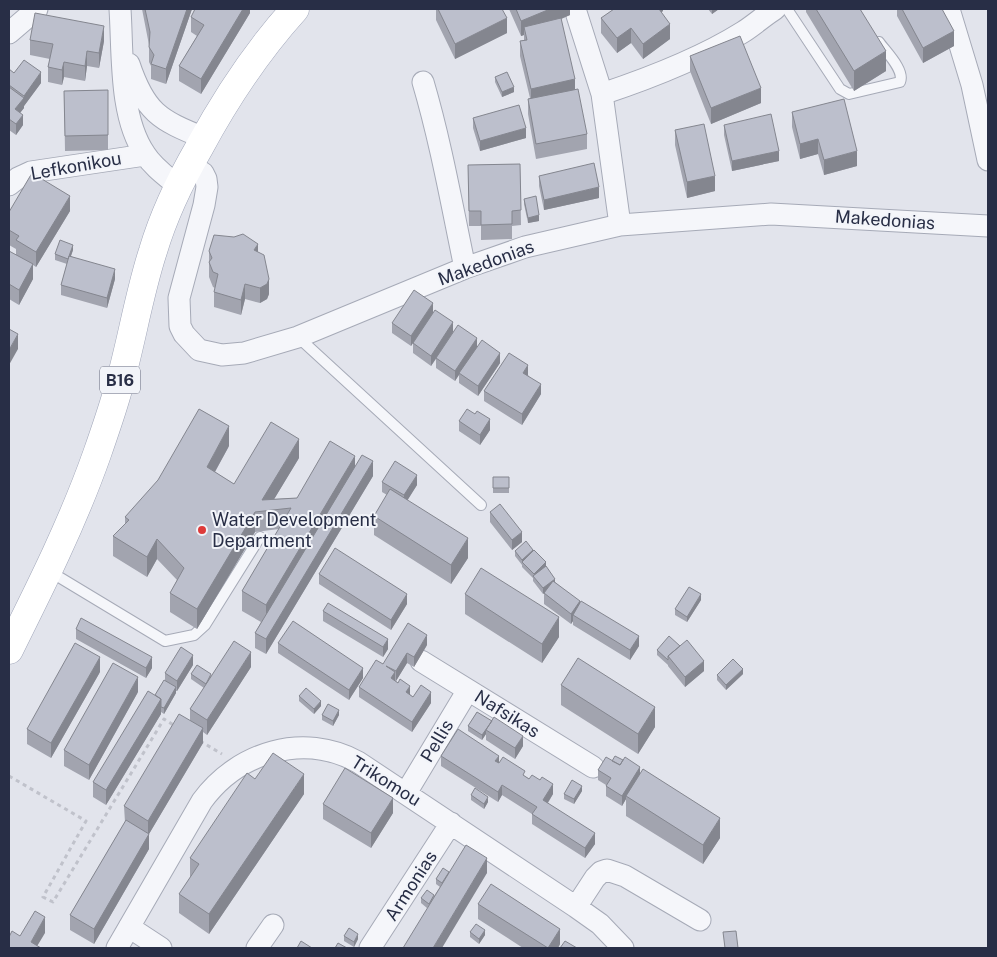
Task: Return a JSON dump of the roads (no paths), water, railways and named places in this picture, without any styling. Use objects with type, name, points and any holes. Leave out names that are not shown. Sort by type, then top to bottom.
[{"type":"main road","name":"B16","points":[[9,650],[49,570],[82,496],[117,393],[152,252],[168,208],[204,138],[245,72],[272,35],[296,9]]},
{"type":"street","points":[[9,33],[37,9]]},
{"type":"street","points":[[120,9],[125,99],[134,132],[145,154],[156,167],[183,176]]},
{"type":"street","points":[[576,9],[602,94],[620,225]]},
{"type":"street","points":[[602,94],[686,62],[743,32],[775,9]]},
{"type":"street","points":[[949,9],[972,85],[988,160]]},
{"type":"street","points":[[123,48],[137,88],[154,112],[177,127],[204,138]]},
{"type":"street","points":[[423,82],[442,153],[465,268]]},
{"type":"street","name":"Lefkonikou","points":[[9,185],[31,172],[145,154]]},
{"type":"street","name":"Makedonias","points":[[183,176],[203,173],[206,179],[206,187],[204,205],[179,298],[180,326],[184,334],[199,350],[222,355],[244,353],[298,337],[465,268],[525,247],[620,225],[771,214],[988,226]]},
{"type":"street","name":"Nafsikas","points":[[421,661],[593,768]]},
{"type":"street","name":"Pellis","points":[[406,793],[468,690]]},
{"type":"street","name":"Trikomou","points":[[117,948],[212,787],[240,765],[262,754],[298,748],[324,750],[350,757],[576,907],[600,924],[624,948]]},
{"type":"street","name":"Armonias","points":[[370,948],[451,823]]},
{"type":"street","points":[[576,907],[601,872],[607,870],[625,876],[700,920]]},
{"type":"street","points":[[258,948],[273,925]]},
{"type":"street","points":[[129,927],[161,948]]},
{"type":"lane","points":[[787,9],[840,89],[849,94],[900,82],[901,80],[902,75],[872,32]]},
{"type":"lane","points":[[298,337],[481,505]]},
{"type":"lane","points":[[49,570],[166,641],[194,635],[205,625],[260,537]]},
{"type":"place","name":"Water Development Department","points":[[202,530]]}]
